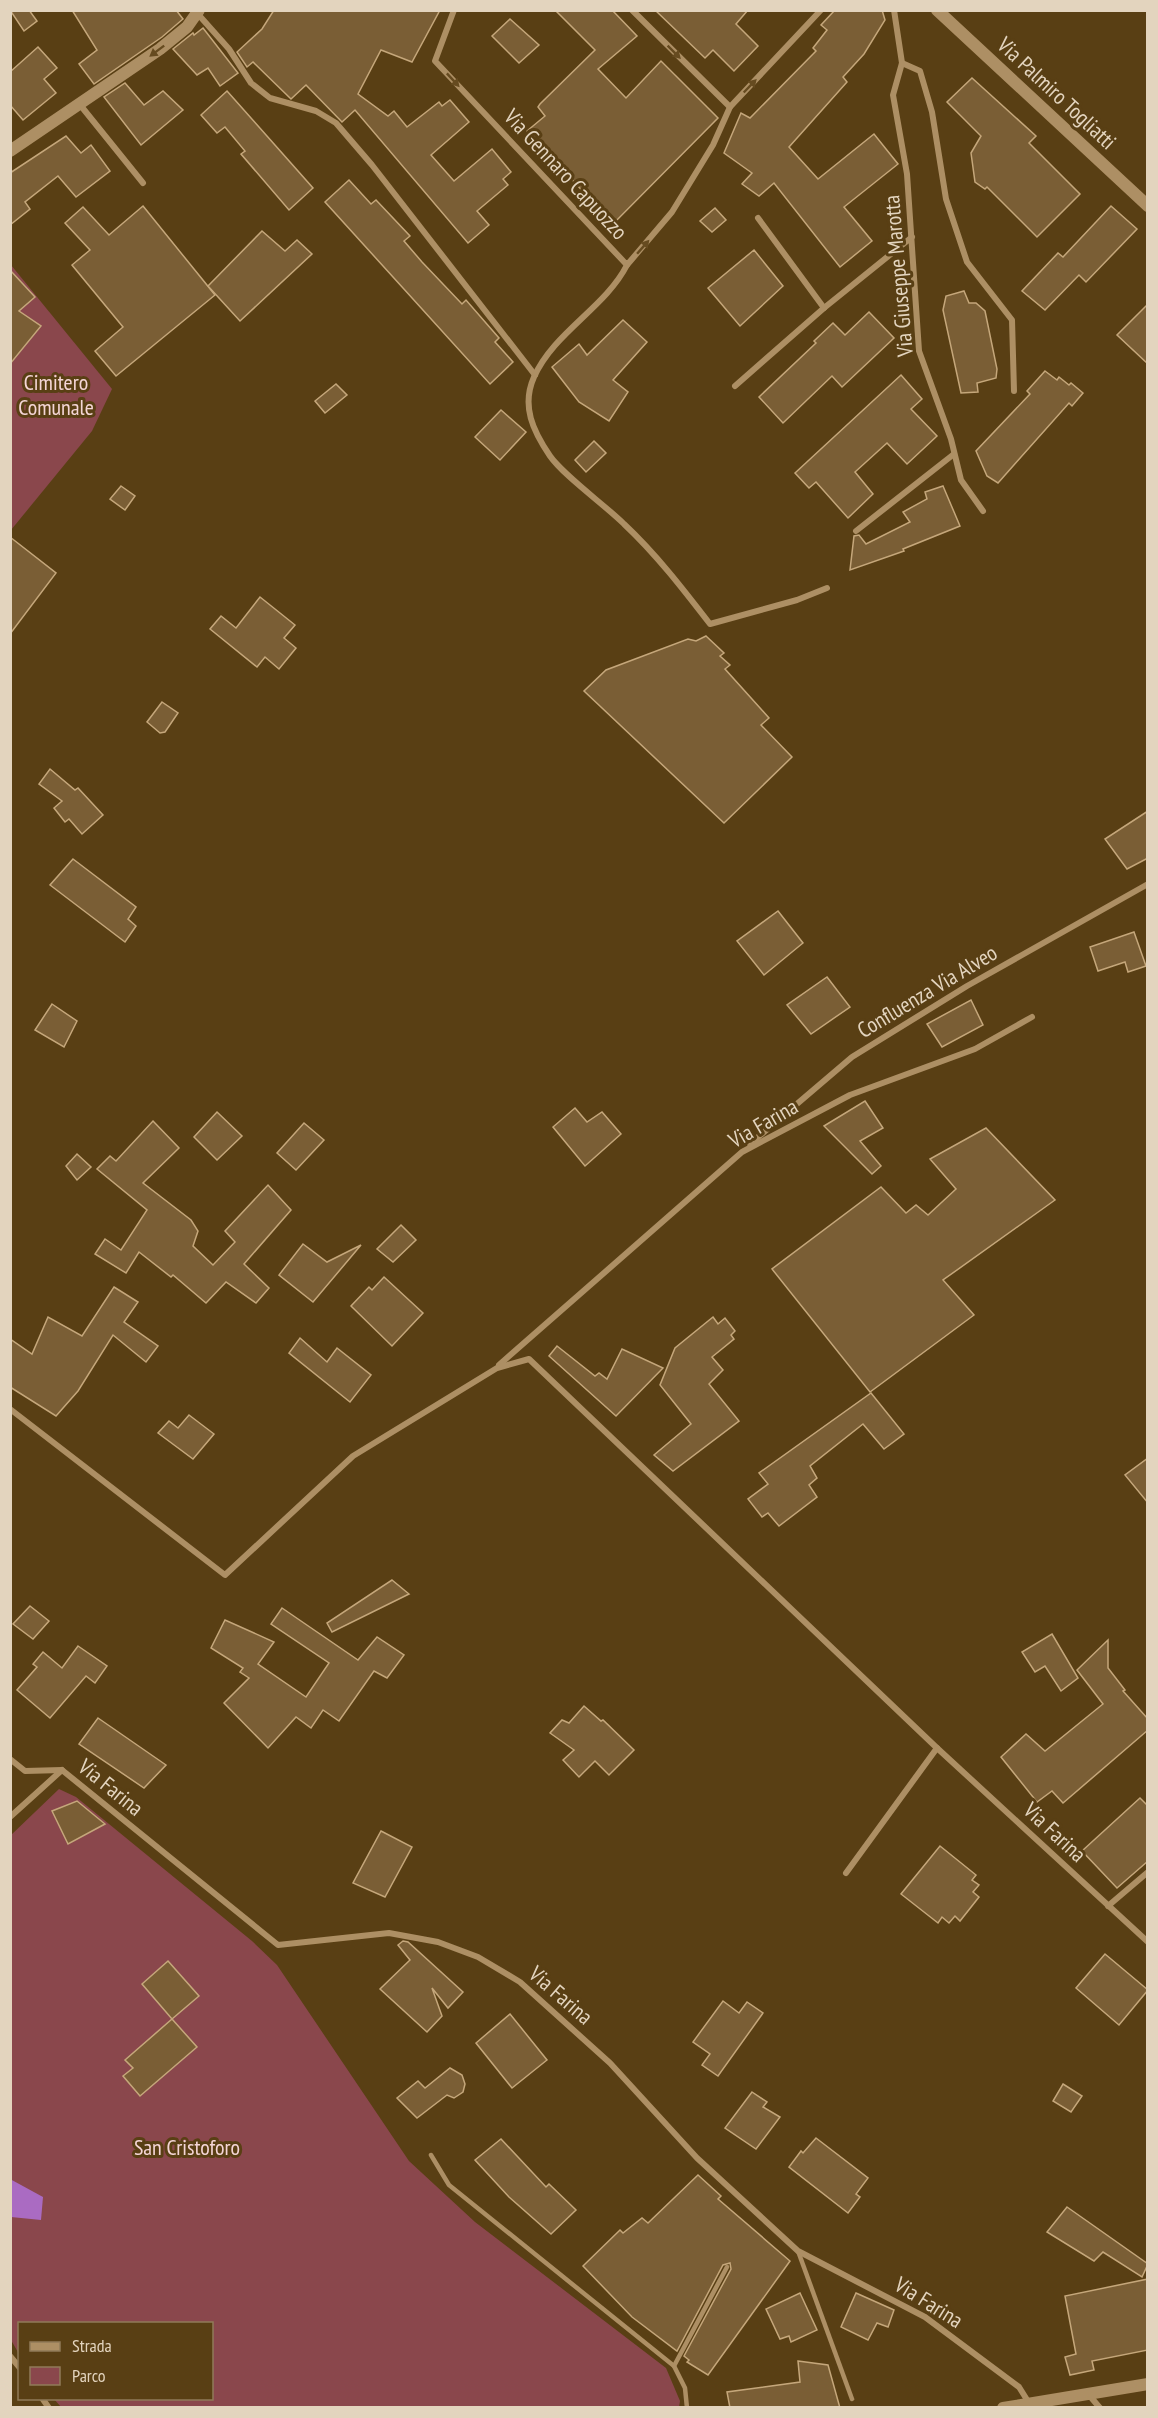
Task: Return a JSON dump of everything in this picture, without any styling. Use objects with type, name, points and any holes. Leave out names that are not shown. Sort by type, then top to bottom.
[{"type":"street","name":"Via Gennaro Capuozzo","points":[[454,10],[435,61],[627,265],[672,212],[713,145],[730,107],[822,10]]},
{"type":"street","points":[[632,10],[730,107]]},
{"type":"street","name":"Via Giuseppe Marotta","points":[[894,10],[903,63],[893,95],[907,174],[919,351],[961,480],[983,511]]},
{"type":"street","name":"Via Palmiro Togliatti","points":[[937,10],[1148,206]]},
{"type":"street","points":[[10,151],[81,106],[160,49],[187,27],[198,12],[229,49],[251,83],[270,98],[316,111],[336,123],[372,165],[535,375]]},
{"type":"street","points":[[903,63],[920,71],[932,112],[946,199],[967,262],[1012,320],[1014,391]]},
{"type":"street","points":[[81,106],[143,183]]},
{"type":"street","points":[[758,218],[824,308]]},
{"type":"street","points":[[735,386],[824,308],[912,237]]},
{"type":"street","points":[[627,265],[620,279],[558,343],[535,375],[527,410],[551,458],[625,524],[670,572],[710,624],[797,600],[827,588]]},
{"type":"street","points":[[856,531],[954,454]]},
{"type":"street","name":"Confluenza Via Alveo","points":[[742,1152],[852,1057],[967,986],[1148,884]]},
{"type":"street","name":"Via Farina","points":[[10,1409],[225,1575],[353,1456],[496,1368],[742,1152],[850,1095],[975,1049],[1032,1017]]},
{"type":"street","name":"Via Farina","points":[[496,1368],[530,1359],[937,1748],[1148,1941]]},
{"type":"street","points":[[846,1873],[937,1748]]},
{"type":"street","name":"Via Farina","points":[[10,1759],[25,1771],[62,1770],[278,1945],[389,1933],[438,1942],[478,1957],[520,1982],[610,2063],[697,2158],[798,2251],[925,2317],[1019,2387],[1034,2405]]},
{"type":"street","points":[[10,1817],[62,1770]]},
{"type":"street","points":[[1108,1906],[1148,1872]]},
{"type":"street","points":[[1003,2408],[1147,2387]]},
{"type":"street","points":[[1089,2395],[1100,2408]]},
{"type":"lane","points":[[431,2155],[449,2185],[674,2366],[685,2388],[687,2408]]},
{"type":"lane","points":[[798,2251],[852,2399]]},
{"type":"lane","points":[[674,2366],[727,2267]]},
{"type":"green space","name":"Cimitero Comunale","points":[[11,265],[112,389],[92,431],[11,530]]},
{"type":"green space","name":"San Cristoforo","points":[[59,1789],[76,1797],[252,1941],[277,1965],[409,2161],[475,2222],[666,2368],[680,2401],[679,2407],[61,2407],[55,2400],[213,2400],[213,2322],[18,2322],[18,2352],[11,2340],[10,1836]]},
{"type":"shaded area","points":[[10,2179],[43,2197],[41,2220],[11,2217]]},
{"type":"building","points":[[10,10],[29,10],[37,21],[24,31]]},
{"type":"building","points":[[72,10],[176,10],[183,19],[162,37],[94,84],[79,64],[97,50]]},
{"type":"building","points":[[274,10],[440,10],[412,62],[381,50],[358,94],[388,116],[394,111],[407,127],[439,102],[442,106],[450,100],[469,122],[431,155],[454,181],[492,149],[511,172],[503,179],[508,185],[477,211],[489,225],[468,243],[355,110],[342,122],[306,85],[291,99],[253,62],[247,67],[237,52],[262,29]]},
{"type":"building","points":[[555,10],[612,10],[637,36],[598,69],[626,98],[661,61],[718,118],[613,224],[527,131],[545,116],[538,107],[540,104],[595,50]]},
{"type":"building","points":[[655,10],[748,10],[736,24],[758,46],[734,71],[713,50],[705,58]]},
{"type":"building","points":[[835,10],[882,10],[885,20],[864,54],[843,77],[847,82],[789,147],[818,179],[874,134],[898,164],[844,207],[872,241],[840,267],[774,183],[759,196],[742,184],[752,173],[724,153],[741,113],[750,118],[816,51],[813,48],[827,30],[821,25]]},
{"type":"building","points":[[510,19],[539,45],[519,63],[492,36]]},
{"type":"building","points":[[203,28],[238,73],[220,86],[208,68],[197,75],[173,49]]},
{"type":"building","points":[[38,47],[57,68],[44,79],[56,93],[23,120],[10,105],[10,72]]},
{"type":"building","points":[[972,78],[1036,136],[1029,143],[1080,194],[1037,237],[987,187],[985,189],[975,182],[971,153],[981,136],[947,102]]},
{"type":"building","points":[[125,83],[144,105],[163,91],[183,110],[141,145],[104,97]]},
{"type":"building","points":[[227,91],[313,188],[289,210],[241,154],[245,151],[225,127],[217,133],[201,115]]},
{"type":"building","points":[[66,136],[81,153],[91,145],[110,171],[76,197],[58,176],[25,202],[30,209],[10,225],[10,173]]},
{"type":"building","points":[[349,180],[371,204],[376,200],[410,236],[404,241],[422,262],[462,304],[466,300],[499,338],[495,342],[513,362],[490,384],[325,202]]},
{"type":"building","points":[[143,206],[215,295],[116,376],[95,351],[123,327],[72,265],[90,250],[65,223],[83,207],[109,235]]},
{"type":"building","points":[[1111,206],[1137,229],[1086,282],[1079,275],[1045,310],[1022,291],[1058,253],[1063,257]]},
{"type":"building","points":[[715,208],[726,220],[712,232],[700,221]]},
{"type":"building","points":[[262,231],[285,251],[297,240],[312,254],[240,321],[208,286]]},
{"type":"building","points":[[754,250],[783,286],[740,326],[708,288]]},
{"type":"building","points":[[10,270],[35,297],[19,311],[41,326],[10,364]]},
{"type":"building","points":[[964,291],[969,303],[976,303],[985,311],[997,369],[996,378],[977,383],[978,392],[961,393],[943,310],[946,296]]},
{"type":"building","points":[[1148,304],[1148,364],[1117,335]]},
{"type":"building","points":[[869,312],[894,338],[842,387],[832,376],[783,423],[759,397],[816,343],[814,341],[833,323],[845,335]]},
{"type":"building","points":[[623,320],[647,342],[613,380],[628,392],[609,421],[579,402],[552,367],[579,344],[587,355]]},
{"type":"building","points":[[1045,371],[1057,380],[1059,377],[1069,385],[1071,383],[1083,393],[1072,406],[1069,403],[998,483],[987,476],[976,451],[1030,394],[1027,391]]},
{"type":"building","points":[[901,375],[922,399],[911,409],[937,436],[907,464],[887,443],[855,472],[873,494],[848,518],[816,482],[809,488],[795,473]]},
{"type":"building","points":[[336,384],[347,395],[325,413],[315,401]]},
{"type":"building","points":[[501,410],[526,432],[500,460],[475,437]]},
{"type":"building","points":[[594,441],[606,453],[586,472],[575,460]]},
{"type":"building","points":[[121,486],[135,496],[125,510],[110,499]]},
{"type":"building","points":[[943,486],[960,526],[903,549],[904,551],[850,570],[854,536],[859,535],[866,544],[910,522],[903,512],[927,499],[925,492]]},
{"type":"building","points":[[10,537],[56,573],[10,634]]},
{"type":"building","points":[[260,597],[295,625],[284,638],[296,648],[279,669],[265,657],[257,667],[210,629],[221,616],[236,628]]},
{"type":"building","points":[[706,636],[724,653],[720,656],[730,665],[725,669],[769,718],[761,725],[792,757],[724,823],[584,691],[606,670],[688,639],[696,641]]},
{"type":"building","points":[[162,702],[178,713],[165,732],[160,733],[147,722]]},
{"type":"building","points":[[50,769],[75,790],[78,788],[103,815],[82,834],[69,819],[65,822],[54,808],[62,801],[39,784]]},
{"type":"building","points":[[1148,811],[1148,858],[1127,869],[1105,839]]},
{"type":"building","points":[[73,859],[136,907],[128,919],[136,926],[125,942],[50,885]]},
{"type":"building","points":[[778,911],[803,943],[764,975],[737,941]]},
{"type":"building","points":[[1134,932],[1146,966],[1128,972],[1125,962],[1098,971],[1090,947]]},
{"type":"building","points":[[827,977],[850,1007],[811,1034],[787,1005]]},
{"type":"building","points":[[971,1000],[983,1025],[942,1047],[927,1024]]},
{"type":"building","points":[[52,1004],[77,1021],[64,1047],[35,1030]]},
{"type":"building","points":[[865,1101],[883,1128],[860,1141],[881,1166],[872,1174],[824,1126]]},
{"type":"building","points":[[575,1108],[587,1122],[602,1112],[621,1134],[585,1166],[553,1127]]},
{"type":"building","points":[[217,1112],[242,1136],[217,1160],[194,1137]]},
{"type":"building","points":[[153,1121],[179,1148],[143,1183],[191,1220],[198,1231],[193,1246],[213,1265],[235,1242],[225,1231],[268,1185],[291,1210],[244,1264],[269,1288],[256,1303],[226,1282],[206,1303],[173,1275],[171,1277],[139,1252],[126,1273],[95,1254],[105,1239],[121,1250],[147,1210],[97,1169],[110,1156],[116,1161]]},
{"type":"building","points":[[304,1123],[324,1140],[296,1170],[277,1153]]},
{"type":"building","points":[[986,1128],[1055,1200],[943,1280],[974,1315],[870,1392],[772,1269],[881,1187],[906,1213],[916,1205],[928,1215],[956,1189],[930,1159]]},
{"type":"building","points":[[77,1154],[91,1167],[77,1180],[66,1166]]},
{"type":"building","points":[[401,1225],[416,1240],[393,1262],[377,1249]]},
{"type":"building","points":[[303,1244],[327,1262],[361,1245],[313,1302],[279,1275]]},
{"type":"building","points":[[384,1277],[423,1313],[392,1346],[351,1306],[369,1287],[372,1290]]},
{"type":"building","points":[[114,1287],[138,1302],[124,1322],[158,1346],[146,1362],[113,1335],[78,1391],[56,1416],[10,1387],[10,1339],[32,1354],[48,1317],[82,1336]]},
{"type":"building","points":[[713,1317],[718,1324],[725,1318],[735,1331],[731,1335],[734,1339],[712,1357],[723,1370],[709,1384],[739,1421],[673,1471],[654,1455],[691,1424],[660,1385],[675,1348]]},
{"type":"building","points":[[300,1338],[327,1362],[337,1348],[371,1375],[350,1402],[289,1353]]},
{"type":"building","points":[[557,1346],[595,1376],[599,1373],[607,1379],[622,1349],[663,1368],[616,1416],[549,1356]]},
{"type":"building","points":[[871,1393],[904,1434],[884,1449],[863,1424],[810,1466],[817,1478],[809,1485],[817,1497],[779,1526],[768,1513],[762,1517],[748,1499],[768,1484],[759,1473]]},
{"type":"building","points":[[189,1415],[214,1434],[193,1459],[158,1433],[169,1421],[178,1428]]},
{"type":"building","points":[[1148,1458],[1148,1503],[1125,1475]]},
{"type":"building","points":[[392,1580],[409,1594],[332,1632],[327,1623]]},
{"type":"building","points":[[30,1606],[49,1621],[33,1639],[13,1624]]},
{"type":"building","points":[[282,1608],[358,1660],[377,1637],[404,1655],[387,1678],[374,1671],[339,1721],[323,1710],[311,1728],[296,1717],[268,1748],[224,1703],[249,1678],[240,1672],[243,1668],[211,1648],[225,1620],[274,1642],[258,1664],[306,1697],[329,1663],[271,1624]]},
{"type":"building","points":[[1052,1634],[1078,1678],[1061,1691],[1045,1666],[1035,1672],[1022,1652]]},
{"type":"building","points":[[1108,1640],[1108,1668],[1125,1690],[1123,1691],[1148,1719],[1148,1730],[1063,1803],[1052,1791],[1037,1802],[1001,1757],[1026,1734],[1045,1751],[1103,1704],[1077,1670]]},
{"type":"building","points":[[78,1646],[107,1666],[95,1683],[86,1676],[50,1718],[17,1690],[37,1667],[33,1664],[43,1652],[62,1668]]},
{"type":"building","points":[[584,1706],[601,1721],[603,1720],[634,1750],[609,1775],[595,1761],[579,1777],[563,1760],[574,1750],[550,1733],[562,1720],[569,1723]]},
{"type":"building","points":[[98,1718],[166,1765],[144,1788],[79,1744]]},
{"type":"building","points":[[1140,1798],[1148,1806],[1148,1861],[1117,1888],[1082,1851]]},
{"type":"building","points":[[77,1801],[105,1824],[68,1844],[52,1811]]},
{"type":"building","points":[[381,1831],[412,1847],[385,1897],[353,1883]]},
{"type":"building","points":[[940,1846],[976,1875],[972,1880],[979,1885],[973,1892],[979,1897],[960,1921],[955,1916],[949,1923],[942,1917],[938,1923],[901,1894]]},
{"type":"building","points":[[403,1941],[408,1942],[463,1992],[448,2008],[432,1988],[442,2016],[427,2032],[380,1989],[410,1960],[398,1945]]},
{"type":"building","points":[[1105,1954],[1148,1990],[1119,2025],[1076,1988]]},
{"type":"building","points":[[168,1961],[199,1996],[172,2019],[142,1984]]},
{"type":"building","points":[[723,2001],[739,2013],[747,2002],[763,2013],[718,2076],[702,2065],[710,2054],[693,2042]]},
{"type":"building","points":[[510,2014],[547,2060],[512,2088],[476,2043]]},
{"type":"building","points":[[172,2019],[197,2047],[140,2096],[123,2076],[133,2068],[125,2060]]},
{"type":"building","points":[[450,2068],[462,2075],[465,2084],[463,2092],[454,2098],[447,2095],[417,2118],[397,2098],[418,2081],[425,2088]]},
{"type":"building","points":[[1063,2084],[1082,2096],[1071,2112],[1053,2101]]},
{"type":"building","points":[[752,2092],[767,2102],[763,2107],[780,2117],[756,2149],[725,2128]]},
{"type":"building","points":[[816,2138],[868,2178],[856,2194],[860,2197],[848,2213],[789,2167],[801,2151],[803,2153]]},
{"type":"building","points":[[501,2139],[546,2187],[549,2184],[576,2210],[551,2234],[509,2197],[475,2160]]},
{"type":"building","points":[[698,2175],[721,2196],[718,2199],[790,2261],[708,2375],[687,2362],[689,2360],[684,2356],[731,2269],[730,2263],[723,2265],[677,2351],[632,2317],[583,2266],[620,2230],[623,2233],[642,2218],[648,2223]]},
{"type":"building","points":[[1067,2207],[1148,2264],[1142,2277],[1103,2252],[1094,2261],[1047,2232]]},
{"type":"building","points":[[1148,2279],[1148,2350],[1092,2361],[1094,2370],[1070,2375],[1065,2357],[1076,2354],[1065,2296]]},
{"type":"building","points":[[800,2293],[817,2330],[791,2342],[789,2336],[780,2339],[766,2309]]},
{"type":"building","points":[[856,2293],[894,2310],[888,2327],[877,2323],[868,2340],[841,2327]]},
{"type":"building","points":[[798,2361],[828,2365],[840,2408],[730,2408],[727,2392],[800,2382]]}]
